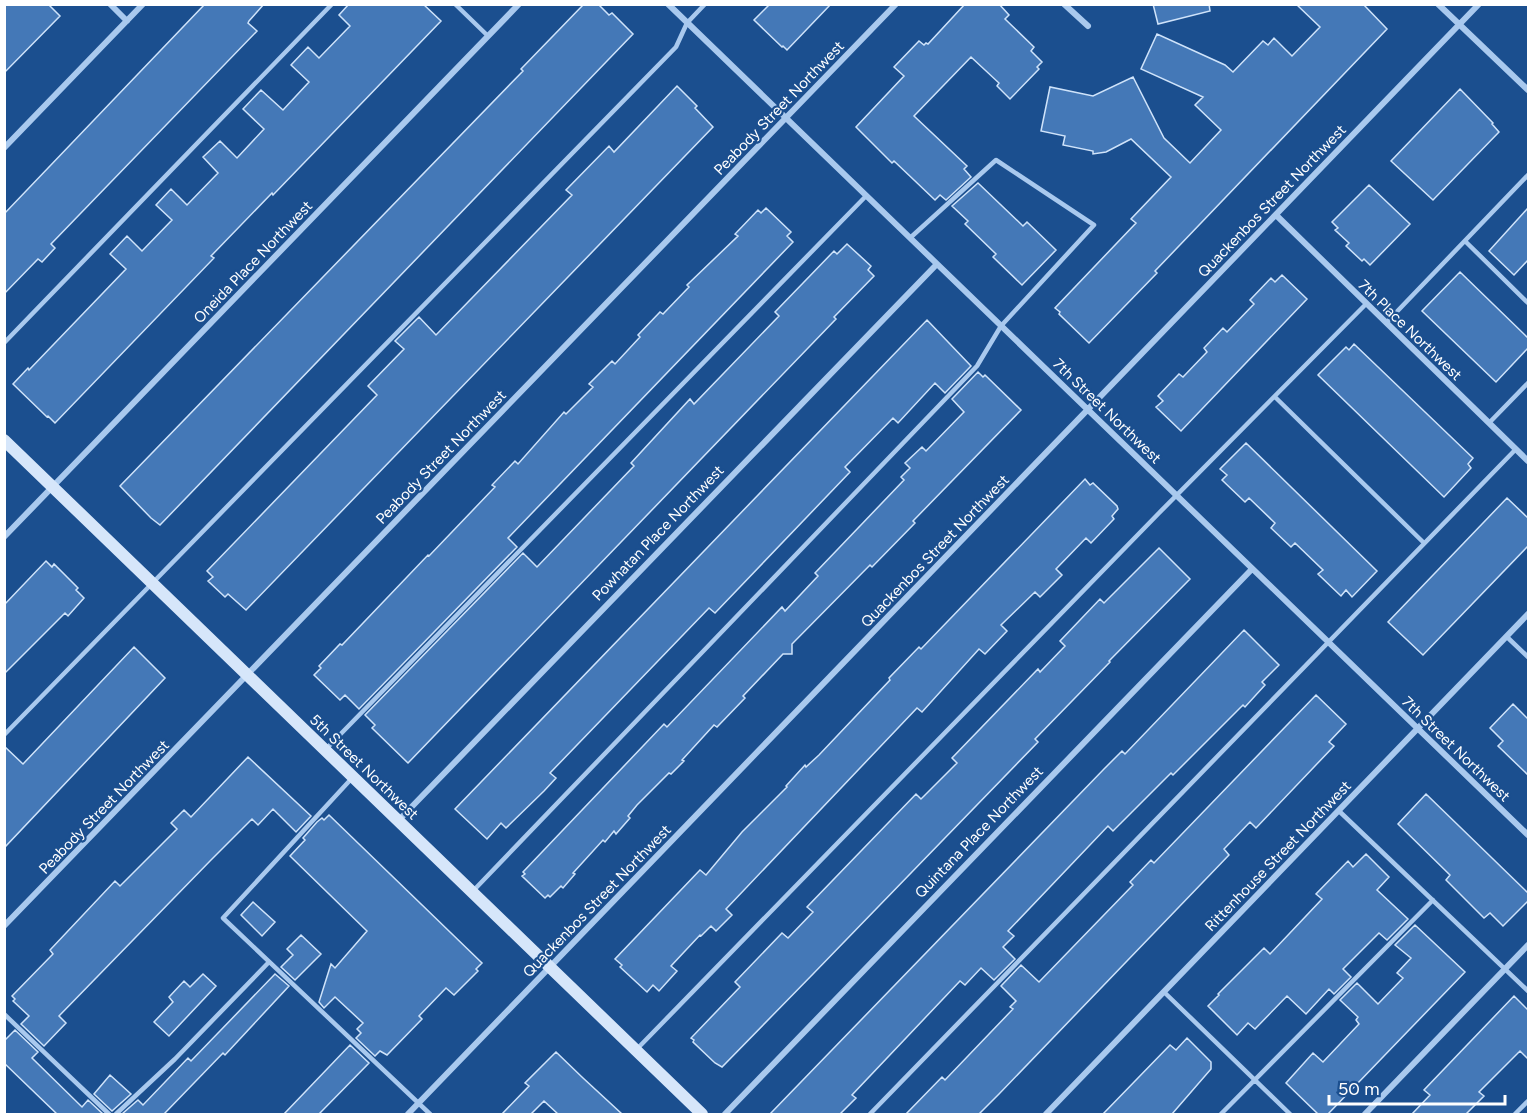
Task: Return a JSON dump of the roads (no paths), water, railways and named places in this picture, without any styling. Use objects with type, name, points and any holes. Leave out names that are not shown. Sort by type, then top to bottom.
[{"type":"street","points":[[110,4],[127,21]]},
{"type":"street","points":[[4,148],[143,4]]},
{"type":"street","name":"Oneida Place Northwest","points":[[4,537],[519,4]]},
{"type":"street","name":"7th Street Northwest","points":[[668,4],[1528,835]]},
{"type":"street","name":"Peabody Street Northwest","points":[[4,926],[896,4]]},
{"type":"street","points":[[1064,4],[1088,26]]},
{"type":"street","points":[[1438,4],[1528,90]]},
{"type":"street","name":"Quackenbos Street Northwest","points":[[408,1114],[1479,4]]},
{"type":"street","name":"7th Place Northwest","points":[[1276,215],[1528,461]]},
{"type":"street","name":"Powhatan Place Northwest","points":[[398,821],[937,264]]},
{"type":"street","name":"5th Street Northwest","points":[[4,440],[702,1114]]},
{"type":"street","name":"Quintana Place Northwest","points":[[724,1114],[1252,569]]},
{"type":"street","name":"Rittenhouse Street Northwest","points":[[1046,1114],[1528,614]]},
{"type":"street","points":[[1365,1114],[1528,945]]},
{"type":"lane","points":[[4,343],[332,4]]},
{"type":"lane","points":[[455,4],[488,36]]},
{"type":"lane","points":[[4,735],[676,47],[687,23],[705,4]]},
{"type":"lane","points":[[472,892],[977,366],[1001,326],[1094,225],[996,160],[910,238]]},
{"type":"lane","points":[[1386,323],[1528,175]]},
{"type":"lane","points":[[325,750],[866,196]]},
{"type":"lane","points":[[1466,242],[1528,303]]},
{"type":"lane","points":[[636,1051],[1176,495],[1366,304]]},
{"type":"lane","points":[[1490,423],[1528,383]]},
{"type":"lane","points":[[1275,397],[1424,543]]},
{"type":"lane","points":[[870,1114],[1515,449]]},
{"type":"lane","points":[[1507,637],[1528,657]]},
{"type":"lane","points":[[353,777],[223,918],[430,1114]]},
{"type":"lane","points":[[1339,811],[1528,991]]},
{"type":"lane","points":[[1221,1114],[1433,900]]},
{"type":"lane","points":[[116,1114],[176,1059],[269,962]]},
{"type":"lane","points":[[1164,992],[1290,1114]]},
{"type":"lane","points":[[4,1014],[109,1114]]},
{"type":"lane","points":[[1515,1114],[1528,1101]]}]
